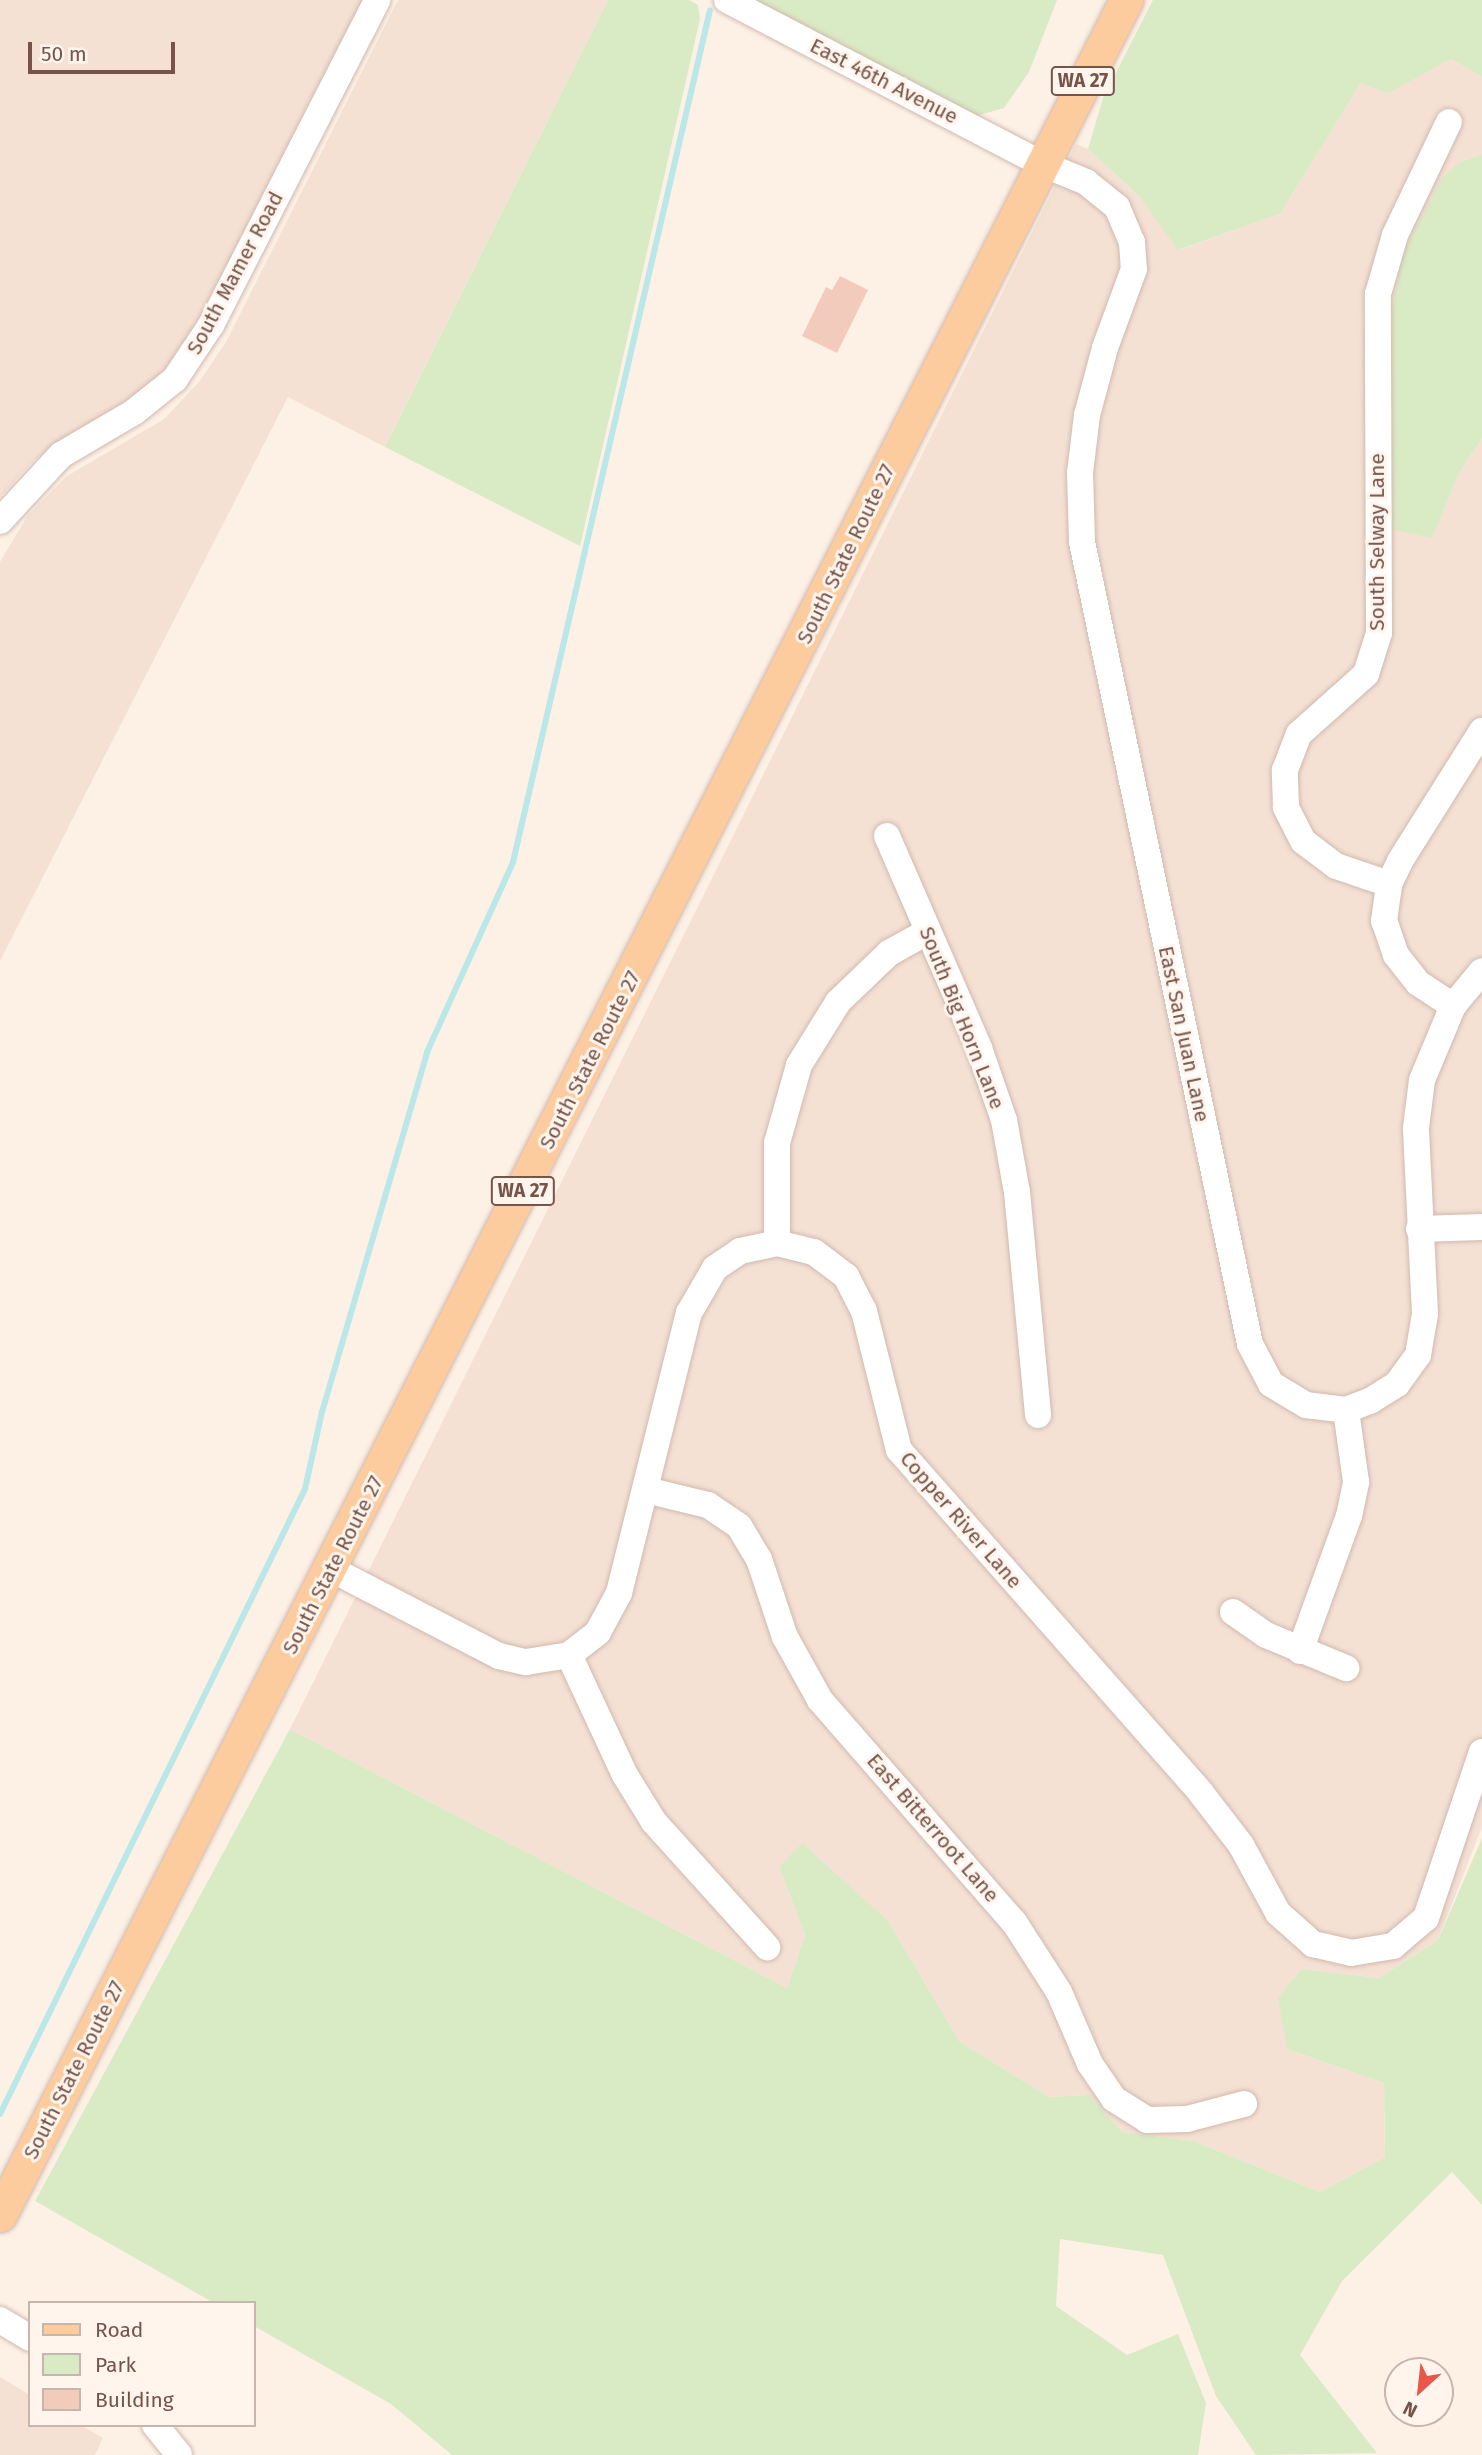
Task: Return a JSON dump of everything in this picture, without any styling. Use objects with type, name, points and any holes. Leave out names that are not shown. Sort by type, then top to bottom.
[{"type":"main road","name":"WA 27","points":[[1040,163],[1126,0]]},
{"type":"main road","name":"South State Route 27","points":[[0,2215],[331,1569],[1040,163]]},
{"type":"street","name":"South Mamer Road","points":[[0,521],[25,489],[61,455],[134,412],[175,379],[211,326],[377,0]]},
{"type":"street","name":"East 46th Avenue","points":[[727,0],[1040,163]]},
{"type":"street","name":"South Selway Lane","points":[[1389,884],[1336,866],[1303,841],[1286,807],[1285,770],[1299,734],[1366,674],[1379,633],[1378,294],[1395,235],[1449,122]]},
{"type":"street","name":"East San Juan Lane","points":[[1040,163],[1086,182],[1117,207],[1132,242],[1135,269],[1105,348],[1087,415],[1080,473],[1082,542],[1250,1344],[1271,1384],[1306,1405],[1346,1410]]},
{"type":"street","points":[[1454,1006],[1418,983],[1396,955],[1384,921],[1389,884],[1482,731]]},
{"type":"street","name":"South Big Horn Lane","points":[[887,836],[979,1048],[1004,1120],[1017,1192],[1038,1415]]},
{"type":"street","points":[[777,1242],[777,1143],[799,1065],[838,1002],[889,953],[927,932]]},
{"type":"street","points":[[1300,1651],[1349,1516],[1356,1482],[1346,1410],[1397,1384],[1418,1355],[1425,1314],[1416,1128],[1422,1080],[1454,1006],[1482,971]]},
{"type":"street","points":[[1419,1229],[1482,1227]]},
{"type":"street","name":"Copper River Lane","points":[[331,1569],[499,1656],[526,1662],[569,1655],[598,1632],[619,1593],[689,1313],[715,1268],[740,1251],[777,1242],[814,1252],[846,1276],[864,1311],[899,1450],[1201,1793],[1241,1845],[1278,1913],[1312,1944],[1351,1953],[1393,1946],[1426,1918],[1476,1791],[1482,1752]]},
{"type":"street","name":"East Bitterroot Lane","points":[[646,1490],[708,1505],[739,1526],[759,1559],[785,1637],[820,1700],[1014,1922],[1059,1992],[1090,2064],[1114,2099],[1147,2120],[1187,2119],[1244,2105]]},
{"type":"street","points":[[1233,1612],[1266,1635],[1346,1668]]},
{"type":"street","points":[[569,1655],[625,1775],[654,1822],[767,1947]]},
{"type":"street","points":[[0,2320],[28,2337]]},
{"type":"street","points":[[157,2427],[179,2455]]},
{"type":"shaded area","points":[[0,0],[365,0],[178,359],[149,387],[34,460],[0,497]]},
{"type":"shaded area","points":[[398,0],[608,0],[385,447],[288,397],[0,961],[0,562],[28,515],[67,476],[164,419],[199,382],[226,342]]},
{"type":"shaded area","points":[[1451,59],[1482,77],[1482,154],[1460,162],[1432,537],[1460,471],[1482,438],[1482,1827],[1438,1940],[1379,1978],[1302,1969],[1287,2049],[1384,2083],[1385,2157],[1320,2192],[1194,2141],[1122,2132],[1089,2095],[1049,2097],[959,2041],[889,1922],[779,1867],[805,1935],[787,1988],[290,1729],[1076,144],[1088,149],[1139,196],[1179,250],[1280,214],[1361,83],[1388,92]]},
{"type":"shaded area","points":[[0,2377],[28,2394],[28,2427],[84,2427],[103,2438],[95,2455],[0,2455]]},
{"type":"green space","points":[[608,0],[689,0],[698,5],[700,19],[580,546],[385,447]]},
{"type":"green space","points":[[755,0],[1057,0],[1029,72],[1004,108],[976,116]]},
{"type":"green space","points":[[1153,0],[1482,0],[1482,77],[1451,59],[1388,93],[1361,83],[1280,214],[1178,250],[1139,196],[1088,149],[1103,98]]},
{"type":"green space","points":[[1482,154],[1482,438],[1460,471],[1432,538],[1391,529],[1391,321],[1401,258],[1443,177],[1460,162]]},
{"type":"green space","points":[[290,1729],[787,1988],[805,1935],[779,1867],[802,1843],[889,1922],[959,2041],[1049,2097],[1089,2095],[1122,2132],[1194,2141],[1320,2192],[1385,2157],[1384,2083],[1287,2049],[1278,1998],[1302,1969],[1379,1978],[1438,1940],[1482,1838],[1482,2205],[1452,2172],[1342,2281],[1300,2355],[1377,2453],[1256,2455],[1216,2396],[1163,2255],[1060,2239],[1056,2306],[1127,2355],[1178,2334],[1206,2403],[1198,2455],[452,2455],[391,2404],[256,2327],[256,2301],[210,2301],[35,2201]]},
{"type":"building","points":[[840,276],[868,290],[837,353],[802,336],[826,287],[832,290]]},
{"type":"waterway","points":[[0,2114],[305,1489],[322,1412],[427,1052],[513,862],[710,10]]}]
